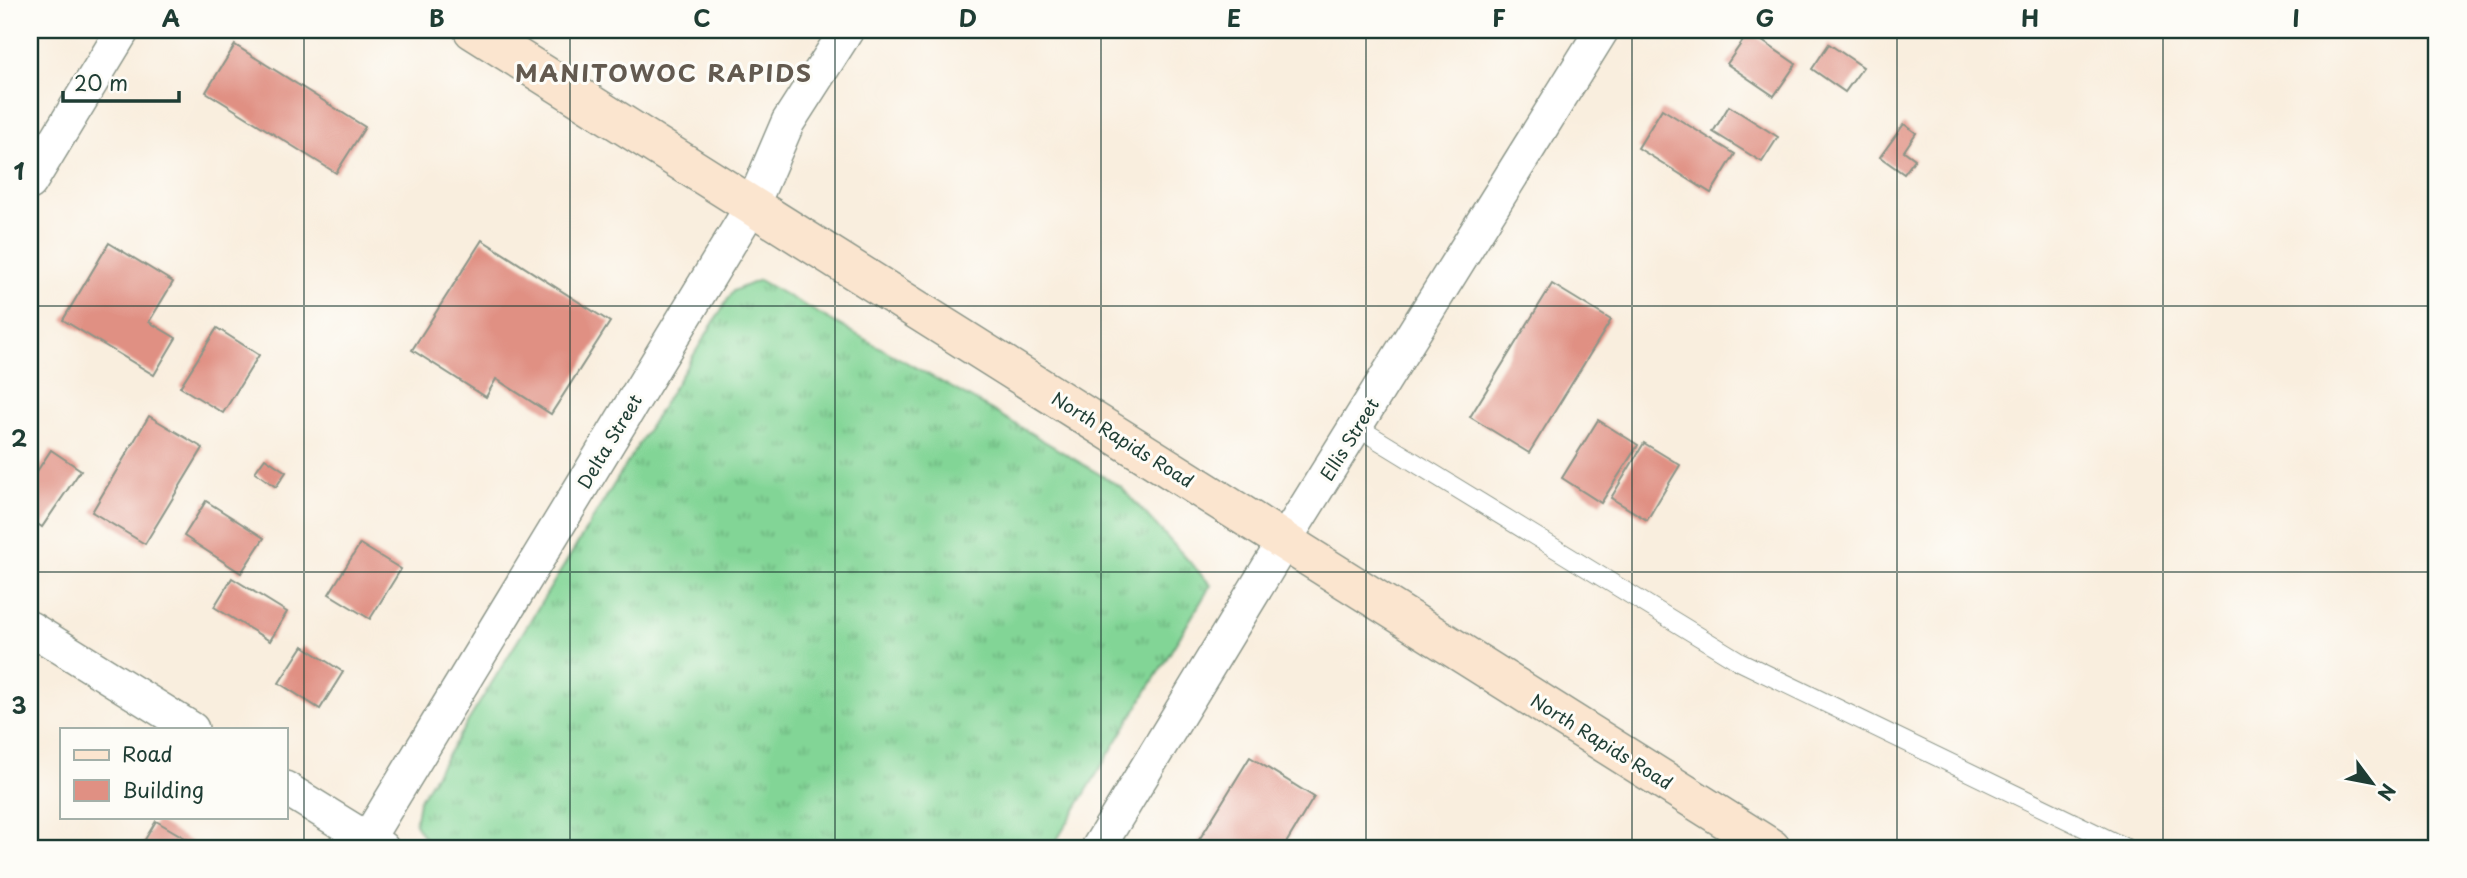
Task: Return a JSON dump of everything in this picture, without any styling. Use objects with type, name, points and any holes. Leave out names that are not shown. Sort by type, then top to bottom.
[{"type":"main road","name":"North Rapids Road","points":[[473,30],[1771,848]]},
{"type":"street","points":[[30,183],[123,30]]},
{"type":"street","name":"Delta Street","points":[[371,845],[752,206],[788,122],[847,30]]},
{"type":"street","name":"Ellis Street","points":[[1098,848],[1285,540],[1602,30]]},
{"type":"street","points":[[30,628],[190,728]]},
{"type":"street","points":[[287,789],[371,845]]},
{"type":"lane","points":[[1357,427],[1739,661],[2126,848]]},
{"type":"green space","points":[[759,280],[990,409],[1121,487],[1211,585],[1052,848],[440,848],[425,839],[415,824],[419,801],[733,291]]},
{"type":"building","points":[[1749,32],[1796,64],[1774,96],[1727,64]]},
{"type":"building","points":[[1829,44],[1863,67],[1845,92],[1812,69]]},
{"type":"building","points":[[235,45],[365,127],[336,173],[206,92]]},
{"type":"building","points":[[1729,106],[1778,137],[1762,162],[1713,132]]},
{"type":"building","points":[[1662,109],[1735,154],[1711,193],[1638,148]]},
{"type":"building","points":[[1904,124],[1916,133],[1904,151],[1915,159],[1904,174],[1880,157]]},
{"type":"building","points":[[482,240],[610,322],[551,414],[496,379],[486,397],[412,350]]},
{"type":"building","points":[[109,243],[173,282],[149,322],[176,338],[154,375],[63,320]]},
{"type":"building","points":[[1552,284],[1611,320],[1529,453],[1470,417]]},
{"type":"building","points":[[217,328],[259,355],[223,413],[180,387]]},
{"type":"building","points":[[149,416],[203,448],[145,544],[92,512]]},
{"type":"building","points":[[1598,420],[1638,445],[1601,503],[1562,478]]},
{"type":"building","points":[[1644,443],[1680,465],[1647,520],[1611,498]]},
{"type":"building","points":[[51,450],[81,470],[42,527],[30,519],[30,482]]},
{"type":"building","points":[[265,458],[286,472],[276,487],[255,472]]},
{"type":"building","points":[[206,501],[264,538],[241,573],[184,536]]},
{"type":"building","points":[[360,544],[401,569],[370,619],[329,594]]},
{"type":"building","points":[[232,578],[287,612],[270,641],[214,607]]},
{"type":"building","points":[[303,646],[343,672],[320,709],[279,683]]},
{"type":"building","points":[[1250,757],[1314,797],[1283,848],[1194,848]]},
{"type":"building","points":[[156,821],[202,848],[140,848]]},
{"type":"district","name":"MANITOWOC RAPIDS","points":[[664,72]]}]
